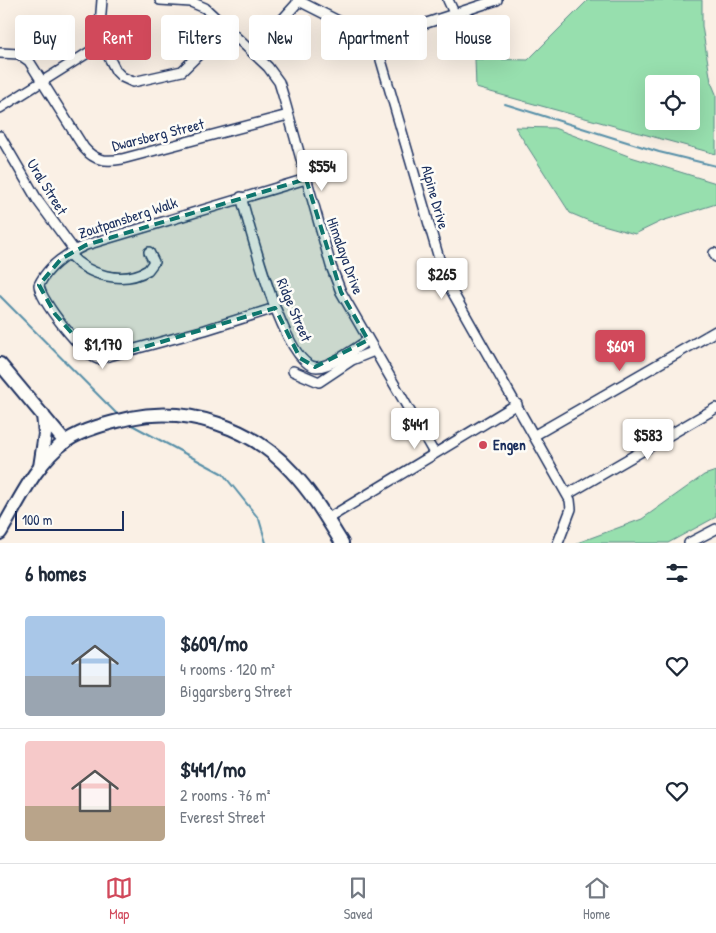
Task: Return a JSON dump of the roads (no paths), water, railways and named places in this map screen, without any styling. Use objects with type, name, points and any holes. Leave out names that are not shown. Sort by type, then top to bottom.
[{"type":"street","points":[[102,0],[102,15]]},
{"type":"street","name":"Himalaya Drive","points":[[160,0],[198,4],[212,15]]},
{"type":"street","points":[[448,0],[455,15],[497,0]]},
{"type":"street","points":[[286,15],[298,1],[326,15]]},
{"type":"street","name":"Himalaya Drive","points":[[239,39],[249,48]]},
{"type":"street","name":"Dwarsberg Street","points":[[0,53],[23,56],[28,60],[84,148],[94,157],[104,161],[122,159],[288,115]]},
{"type":"street","points":[[0,108],[85,55]]},
{"type":"street","points":[[110,60],[116,71],[128,81],[139,82],[182,71],[193,60]]},
{"type":"street","name":"Himalaya Drive","points":[[261,60],[274,74],[288,115],[336,279],[374,351],[434,453]]},
{"type":"street","name":"Alpine Drive","points":[[381,60],[445,280],[568,494]]},
{"type":"street","name":"Ural Street","points":[[0,136],[42,208],[72,252],[76,262],[108,277],[121,278],[148,270],[154,262],[149,252]]},
{"type":"street","name":"Zoutpansberg Walk","points":[[275,308],[187,336],[98,359],[88,354],[82,347],[40,291],[39,286],[46,274],[72,252],[102,239],[306,179]]},
{"type":"street","name":"Ridge Street","points":[[241,197],[275,308],[300,358],[310,366],[319,367],[368,340]]},
{"type":"street","points":[[535,435],[716,331]]},
{"type":"street","points":[[293,371],[319,382],[352,360],[374,351]]},
{"type":"street","points":[[1,367],[65,442]]},
{"type":"street","points":[[327,519],[516,404]]},
{"type":"street","points":[[558,543],[571,509],[568,494],[716,408]]},
{"type":"street","points":[[0,533],[39,470],[65,442],[97,427],[144,415],[162,413],[188,416],[212,422],[239,433],[277,457],[305,487],[342,543]]},
{"type":"street","points":[[39,470],[46,434],[43,415]]},
{"type":"street","points":[[689,543],[716,530]]},
{"type":"waterway","points":[[505,104],[659,152],[716,166]]},
{"type":"waterway","points":[[0,296],[118,415]]},
{"type":"waterway","points":[[130,424],[223,474],[259,519],[266,543]]},
{"type":"place","name":"Engen","points":[[483,445]]}]
